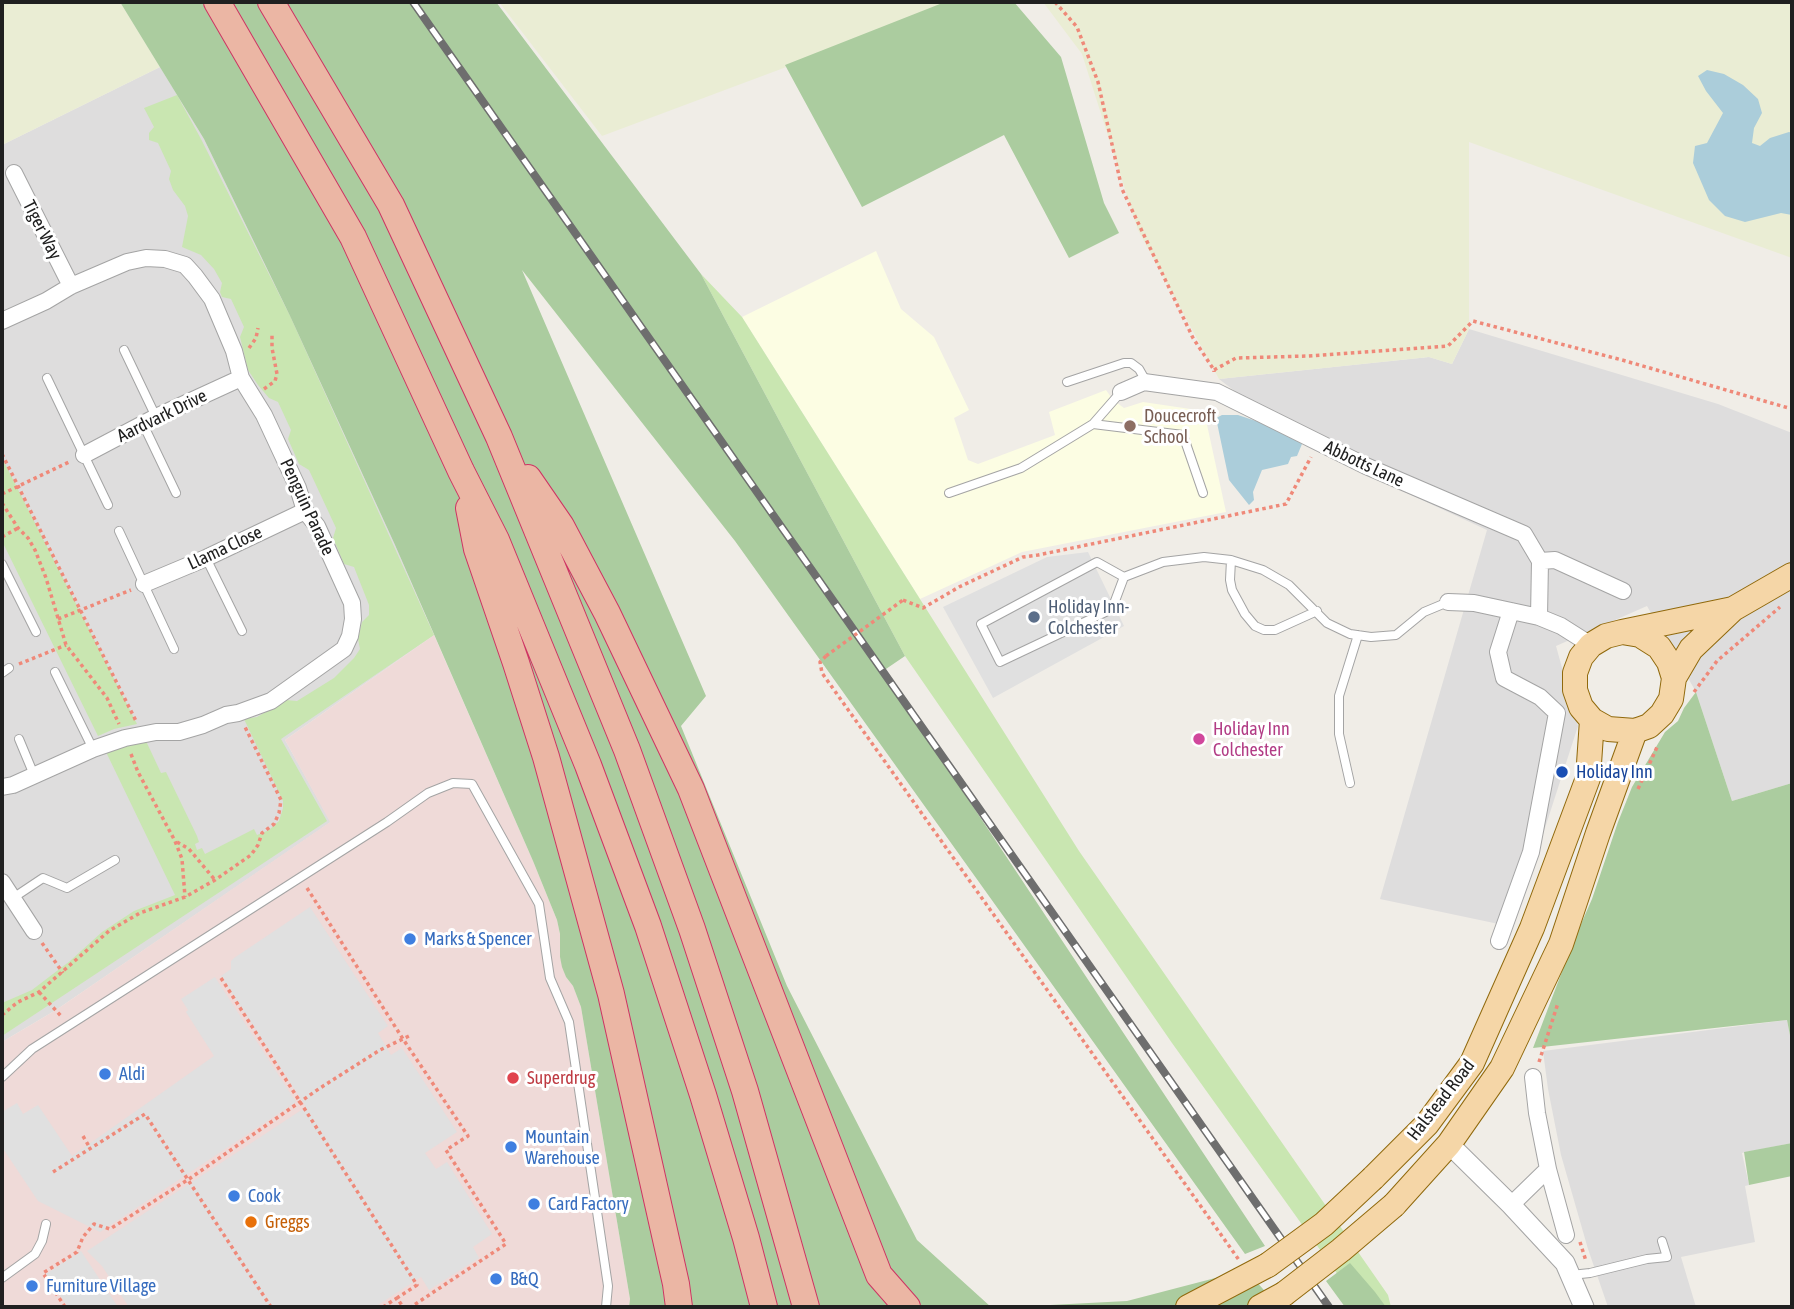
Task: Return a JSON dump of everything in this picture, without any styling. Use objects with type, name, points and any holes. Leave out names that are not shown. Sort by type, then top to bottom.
[{"type":"highway","points":[[217,2],[353,237],[501,552],[588,765],[648,926],[707,1108],[764,1307]]},
{"type":"highway","points":[[271,2],[391,205],[499,437],[627,750],[692,929],[745,1091],[806,1307]]},
{"type":"highway","points":[[499,437],[561,526],[607,613],[691,789],[879,1275],[907,1307]]},
{"type":"highway","points":[[461,471],[477,549],[546,757],[611,994],[679,1307]]},
{"type":"main road","points":[[1733,609],[1606,636],[1591,645],[1581,657],[1575,673],[1575,691],[1581,707],[1592,720],[1608,730],[1635,731],[1649,726],[1662,714],[1671,699],[1674,678],[1691,649],[1733,609],[1792,575]]},
{"type":"main road","points":[[1622,632],[1640,635],[1659,647],[1669,662],[1674,678]]},
{"type":"main road","name":"Halstead Road","points":[[1188,1307],[1268,1265],[1324,1224],[1426,1124],[1472,1063],[1532,928],[1588,778],[1592,720]]},
{"type":"main road","name":"Halstead Road","points":[[1449,1144],[1502,1068],[1561,943],[1635,731]]},
{"type":"main road","points":[[1260,1307],[1284,1294],[1394,1205],[1449,1144]]},
{"type":"street","name":"Tiger Way","points":[[14,173],[71,286]]},
{"type":"street","name":"Penguin Parade","points":[[2,321],[71,286],[127,262],[146,258],[165,259],[184,265],[212,299],[234,351],[240,379],[264,415],[298,488],[304,511],[317,526],[352,603],[353,619],[344,649],[271,701],[179,732],[156,732],[125,738],[93,749],[13,785],[2,787]]},
{"type":"street","name":"Aardvark Drive","points":[[84,455],[150,420],[240,379]]},
{"type":"street","name":"Abbotts Lane","points":[[1121,392],[1147,383],[1217,392],[1366,466],[1524,534],[1541,561]]},
{"type":"street","name":"Llama Close","points":[[144,584],[304,511]]},
{"type":"street","points":[[1539,617],[1541,561],[1555,560],[1623,591]]},
{"type":"street","points":[[1448,602],[1474,603],[1539,617],[1591,645]]},
{"type":"street","points":[[1499,941],[1531,852],[1557,713],[1540,697],[1504,677],[1498,652],[1511,611]]},
{"type":"street","points":[[5,888],[34,931]]},
{"type":"street","points":[[1534,1077],[1537,1113],[1548,1170],[1566,1235]]},
{"type":"street","name":"Halstead Road","points":[[1449,1144],[1511,1205],[1565,1264],[1584,1307]]},
{"type":"street","points":[[1511,1205],[1548,1170]]},
{"type":"lane","points":[[124,350],[176,494]]},
{"type":"lane","points":[[1067,382],[1131,363],[1139,369],[1147,383]]},
{"type":"lane","points":[[47,378],[108,505]]},
{"type":"lane","points":[[949,493],[1021,468],[1093,424],[1121,392]]},
{"type":"lane","points":[[1093,424],[1183,435],[1203,493]]},
{"type":"lane","points":[[119,531],[173,649]]},
{"type":"lane","points":[[1124,577],[1097,562],[981,625],[1000,662],[1112,609],[1124,577],[1163,562],[1204,557],[1231,560],[1263,570],[1289,585],[1328,623],[1350,634],[1371,637],[1396,635],[1424,612],[1448,602]]},
{"type":"lane","points":[[206,558],[242,631]]},
{"type":"lane","points":[[1231,560],[1232,590],[1255,626],[1264,630],[1275,630],[1317,611]]},
{"type":"lane","points":[[2,564],[36,632]]},
{"type":"lane","points":[[1350,783],[1339,734],[1339,696],[1358,635]]},
{"type":"lane","points":[[55,672],[93,749]]},
{"type":"lane","points":[[19,739],[34,775]]},
{"type":"lane","points":[[2,1077],[32,1049],[428,793],[453,783],[472,784],[539,904],[550,978],[569,1022],[608,1286],[606,1307]]},
{"type":"lane","points":[[5,888],[43,878],[67,888],[115,860]]},
{"type":"lane","points":[[2,1278],[35,1254],[46,1224]]},
{"type":"lane","points":[[1570,1275],[1667,1257],[1662,1241]]},
{"type":"path","points":[[1055,2],[1077,27],[1098,82],[1122,189],[1193,338],[1214,370]]},
{"type":"path","points":[[1206,391],[1214,370],[1236,358],[1308,356],[1448,345],[1473,321],[1792,409]]},
{"type":"path","points":[[252,397],[275,381],[277,374],[272,334]]},
{"type":"path","points":[[1235,1255],[822,673],[820,662],[903,600],[912,606],[923,608],[959,587],[1023,557],[1286,504],[1318,443]]},
{"type":"path","points":[[2,454],[143,734]]},
{"type":"path","points":[[2,494],[84,455]]},
{"type":"path","points":[[2,503],[35,550],[66,645],[107,698],[138,772],[175,841],[182,859],[185,897]]},
{"type":"path","points":[[2,537],[18,528]]},
{"type":"path","points":[[58,619],[144,584]]},
{"type":"path","points":[[1693,694],[1717,661],[1783,605]]},
{"type":"path","points":[[6,671],[66,645]]},
{"type":"path","points":[[2,1015],[18,1002],[39,992],[109,931],[139,913],[185,897],[251,855],[262,833],[274,824],[281,800],[238,713]]},
{"type":"path","points":[[1637,790],[1662,737]]},
{"type":"path","points":[[175,841],[189,849],[215,880]]},
{"type":"path","points":[[300,877],[468,1136],[446,1150],[507,1241],[411,1307]]},
{"type":"path","points":[[34,931],[63,973]]},
{"type":"path","points":[[220,978],[417,1285],[383,1307]]},
{"type":"path","points":[[373,992],[381,987]]},
{"type":"path","points":[[1534,1077],[1561,991]]},
{"type":"path","points":[[39,992],[71,1026]]},
{"type":"path","points":[[65,1307],[43,1273],[76,1252],[83,1237],[94,1224],[110,1229],[189,1179],[300,1101],[380,1050],[411,1035]]},
{"type":"path","points":[[53,1172],[145,1114],[271,1307]]},
{"type":"path","points":[[460,1125],[467,1120]]},
{"type":"path","points":[[83,1136],[90,1148]]},
{"type":"path","points":[[61,1261],[65,1266]]},
{"type":"path","points":[[397,1298],[403,1307]]},
{"type":"shaded area","points":[[2,2],[120,2],[160,67],[2,145]]},
{"type":"shaded area","points":[[499,2],[960,2],[602,136]]},
{"type":"shaded area","points":[[1043,2],[1792,2],[1792,258],[1469,142],[1469,329],[1452,364],[1429,357],[1219,379],[1138,230],[1082,54]]},
{"type":"shaded area","points":[[160,67],[204,139],[290,316],[434,635],[285,740],[331,822],[56,1010],[2,1042],[2,145]]},
{"type":"shaded area","name":"Doucecroft School","points":[[876,251],[901,309],[934,337],[969,410],[954,418],[968,460],[978,464],[1055,435],[1049,412],[1106,390],[1113,400],[1124,408],[1143,402],[1204,411],[1226,512],[1022,552],[920,599],[742,317]]},
{"type":"shaded area","points":[[1469,329],[1718,404],[1792,433],[1792,783],[1732,801],[1696,692],[1647,606],[1556,646],[1578,726],[1513,927],[1380,899],[1487,530],[1307,447],[1219,379],[1429,357],[1452,364]]},
{"type":"shaded area","name":"Holiday Inn- Colchester","points":[[1088,552],[1124,626],[993,698],[943,607],[1047,557]]},
{"type":"shaded area","points":[[434,635],[557,920],[560,957],[566,977],[573,986],[581,1007],[630,1299],[629,1307],[2,1307],[2,1042],[56,1010],[330,822],[285,740]]},
{"type":"shaded area","points":[[310,907],[388,1026],[378,1033],[391,1055],[402,1048],[457,1132],[425,1153],[436,1169],[447,1162],[492,1234],[473,1247],[479,1258],[429,1290],[421,1277],[375,1307],[129,1307],[102,1266],[87,1251],[306,1107],[221,976],[231,969],[231,961],[234,958]]},
{"type":"shaded area","points":[[215,977],[296,1102],[100,1232],[38,1201],[2,1147],[2,1127],[5,1124],[2,1112],[17,1103],[23,1114],[38,1105],[72,1156],[214,1056],[186,1012],[188,1010],[181,999]]},
{"type":"shaded area","points":[[1787,1020],[1792,1046],[1792,1143],[1742,1153],[1749,1185],[1745,1186],[1755,1242],[1681,1257],[1696,1307],[1608,1307],[1561,1155],[1543,1051]]},
{"type":"shaded area","points":[[81,1251],[118,1307],[68,1307],[46,1274]]},
{"type":"green space","points":[[120,2],[496,2],[701,274],[905,656],[883,671],[1265,1246],[1245,1254],[735,541],[522,270],[706,696],[681,726],[787,986],[917,1240],[991,1307],[629,1307],[630,1299],[581,1007],[562,967],[557,920],[395,545],[290,316],[204,139]]},
{"type":"green space","points":[[945,2],[1014,2],[1061,57],[1104,203],[1119,233],[1069,258],[1004,135],[862,207],[785,65]]},
{"type":"green space","points":[[177,95],[290,316],[434,635],[281,739],[327,821],[2,1036],[2,1003],[32,990],[102,932],[134,911],[175,895],[106,752],[122,745],[146,741],[161,773],[166,772],[197,836],[197,850],[202,848],[205,854],[254,829],[257,835],[269,830],[279,821],[283,801],[244,719],[257,717],[286,700],[297,701],[334,678],[360,649],[358,639],[362,622],[369,615],[369,605],[354,567],[344,564],[333,538],[336,528],[309,470],[299,464],[288,439],[291,430],[278,402],[269,398],[248,370],[240,337],[244,327],[231,299],[222,297],[222,283],[201,255],[182,247],[188,216],[185,206],[173,190],[169,179],[171,171],[158,143],[149,140],[149,133],[154,127],[144,108]]},
{"type":"green space","points":[[701,274],[742,317],[1079,851],[1388,1295],[1391,1307],[1361,1307],[1172,1043],[905,656]]},
{"type":"green space","points":[[2,458],[137,724],[98,736],[2,541]]},
{"type":"green space","points":[[1696,692],[1732,801],[1792,783],[1792,1046],[1787,1020],[1533,1048],[1592,899],[1632,787],[1665,732],[1678,721]]},
{"type":"green space","points":[[1792,1143],[1792,1176],[1749,1185],[1744,1152]]},
{"type":"green space","points":[[1350,1263],[1386,1307],[1345,1307],[1326,1281]]},
{"type":"green space","points":[[1246,1270],[1279,1307],[1012,1307],[1127,1301]]},
{"type":"water","points":[[1707,70],[1724,74],[1743,85],[1758,99],[1762,113],[1754,128],[1752,143],[1760,146],[1770,138],[1792,133],[1792,215],[1781,213],[1745,222],[1725,216],[1709,200],[1693,163],[1695,146],[1707,143],[1723,113],[1698,76]]},
{"type":"water","points":[[1222,415],[1238,415],[1262,423],[1302,444],[1297,456],[1291,457],[1288,464],[1262,470],[1253,492],[1254,500],[1249,505],[1229,480],[1216,418]]},
{"type":"railway","points":[[413,2],[1329,1307]]},
{"type":"place","name":"Doucecroft School","points":[[1130,426]]},
{"type":"place","name":"Holiday Inn- Colchester","points":[[1034,617]]},
{"type":"place","name":"Holiday Inn Colchester","points":[[1199,739]]},
{"type":"place","name":"Holiday Inn","points":[[1562,772]]},
{"type":"place","name":"Marks & Spencer","points":[[410,939]]},
{"type":"place","name":"Aldi","points":[[105,1074]]},
{"type":"place","name":"Superdrug","points":[[513,1078]]},
{"type":"place","name":"Mountain Warehouse","points":[[511,1147]]},
{"type":"place","name":"Cook","points":[[234,1196]]},
{"type":"place","name":"Card Factory","points":[[534,1204]]},
{"type":"place","name":"Greggs","points":[[251,1222]]},
{"type":"place","name":"B&Q","points":[[496,1279]]},
{"type":"place","name":"Furniture Village","points":[[32,1286]]}]
